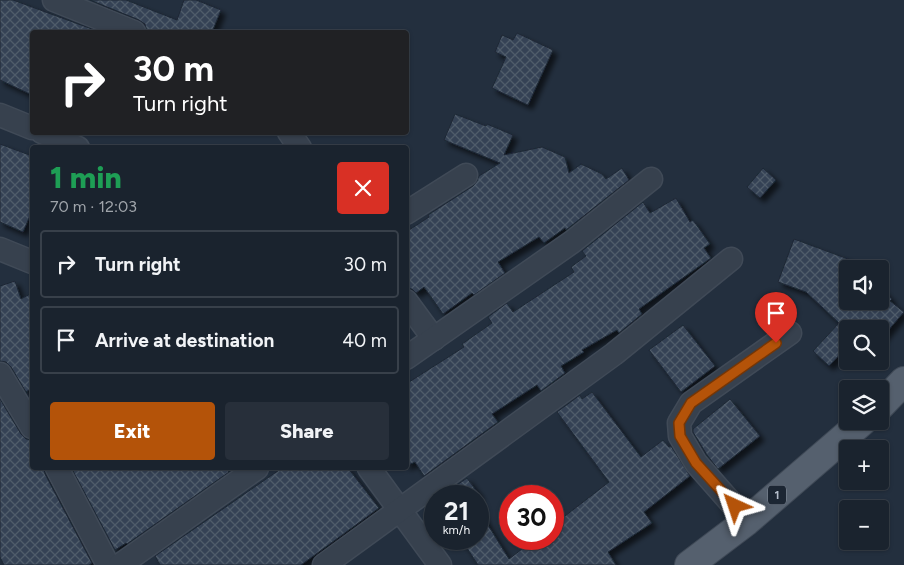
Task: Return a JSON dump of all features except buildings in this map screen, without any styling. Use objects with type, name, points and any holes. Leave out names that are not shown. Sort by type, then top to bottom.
[{"type":"main road","points":[[889,397],[904,381]]},
{"type":"main road","name":"1","points":[[689,565],[747,521],[853,430]]},
{"type":"street","points":[[54,0],[129,30]]},
{"type":"street","points":[[0,115],[30,127]]},
{"type":"street","points":[[49,135],[71,145]]},
{"type":"street","points":[[409,211],[466,175]]},
{"type":"street","points":[[409,356],[572,242],[651,179]]},
{"type":"street","points":[[0,249],[30,261]]},
{"type":"street","points":[[324,565],[614,354],[731,259]]},
{"type":"street","points":[[409,304],[434,339]]},
{"type":"street","points":[[747,521],[696,463],[680,436],[679,423],[691,403],[790,333]]},
{"type":"street","points":[[0,374],[30,425]]},
{"type":"street","points":[[58,470],[108,565]]},
{"type":"street","points":[[120,565],[254,470]]},
{"type":"street","points":[[370,470],[440,565]]},
{"type":"route","points":[[735,506],[696,463],[680,436],[679,423],[691,403],[776,343]]}]
